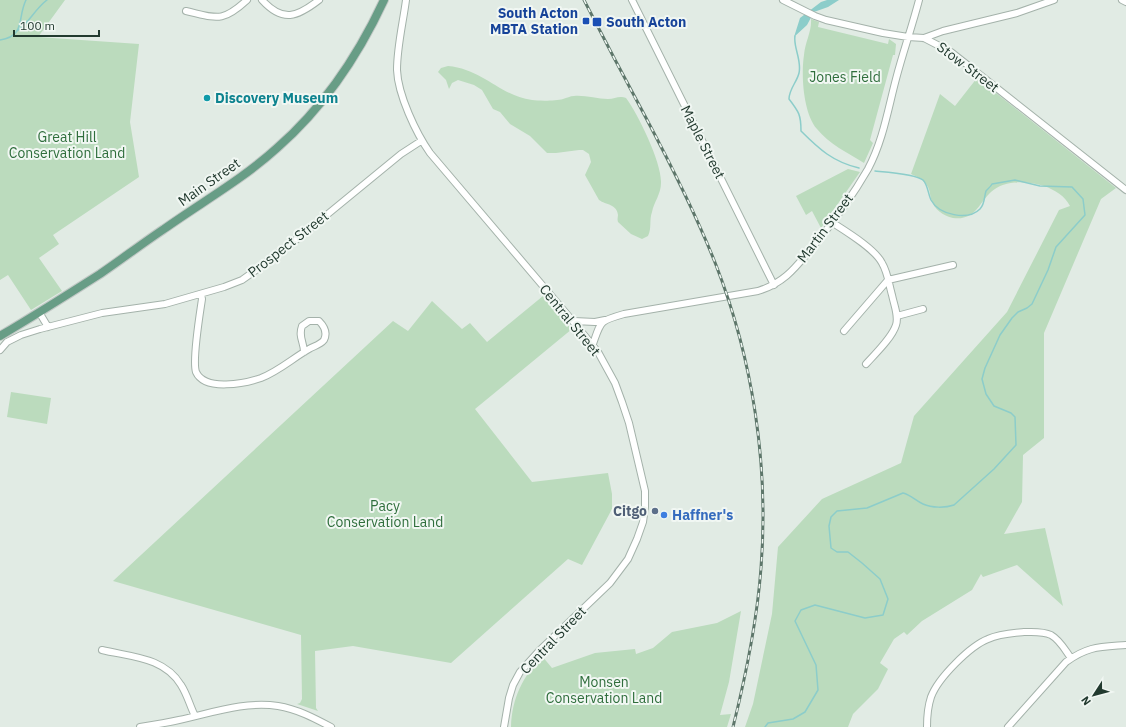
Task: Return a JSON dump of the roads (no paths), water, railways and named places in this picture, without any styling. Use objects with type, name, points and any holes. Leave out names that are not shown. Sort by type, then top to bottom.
[{"type":"main road","name":"Main Street","points":[[0,336],[102,273],[241,176],[291,136],[330,92],[370,31],[384,0]]},
{"type":"street","points":[[186,11],[214,17],[224,16],[233,12],[247,0]]},
{"type":"street","points":[[262,0],[275,11],[281,14],[290,15],[304,12],[319,0]]},
{"type":"street","name":"Central Street","points":[[406,0],[398,60],[398,75],[399,85],[414,128],[430,153],[574,321],[592,344],[607,367],[615,382],[629,423],[645,491],[643,522],[628,559],[610,583],[539,651],[520,672],[508,698],[504,727]]},
{"type":"street","name":"Maple Street","points":[[632,0],[774,285]]},
{"type":"street","name":"Stow Street","points":[[783,0],[815,16],[842,24],[908,37],[924,38],[939,45],[951,52],[1126,190]]},
{"type":"street","name":"Martin Street","points":[[574,321],[595,322],[624,314],[752,293],[774,285],[786,277],[833,223],[868,169],[877,148],[919,0]]},
{"type":"street","points":[[924,38],[943,31],[1018,12],[1054,0]]},
{"type":"street","points":[[1122,0],[1126,2]]},
{"type":"street","name":"Prospect Street","points":[[0,349],[7,342],[21,335],[75,319],[102,313],[165,304],[242,280],[301,236],[401,154],[421,141]]},
{"type":"street","points":[[833,223],[877,256],[885,268],[897,316],[896,326],[892,333],[866,364]]},
{"type":"street","points":[[844,331],[888,280],[953,264]]},
{"type":"street","points":[[201,294],[202,299],[195,361],[196,372],[202,379],[212,383],[224,385],[261,378],[320,344],[326,334],[325,329],[318,321],[309,321],[302,326],[300,336],[304,346],[304,352]]},
{"type":"street","points":[[897,316],[923,309]]},
{"type":"street","points":[[39,312],[48,327]]},
{"type":"street","points":[[592,344],[599,326],[605,320]]},
{"type":"street","points":[[927,727],[931,696],[938,684],[968,651],[989,638],[1021,632],[1044,633],[1058,640],[1071,658]]},
{"type":"street","points":[[1008,727],[1052,676],[1071,658],[1081,652],[1096,647],[1126,645]]},
{"type":"street","points":[[102,650],[160,664],[173,675],[182,686],[194,716]]},
{"type":"street","points":[[140,727],[246,705],[285,707],[306,714],[331,727]]},
{"type":"water","points":[[827,0],[839,0],[828,7],[814,12],[807,25],[794,37],[800,18],[821,2]]},
{"type":"waterway","points":[[0,40],[14,35],[19,25],[26,0]]},
{"type":"waterway","points":[[17,31],[47,0]]},
{"type":"waterway","points":[[795,36],[795,45],[800,68],[798,76],[790,92],[789,99],[799,114],[801,131],[827,154],[842,162],[859,168]]},
{"type":"waterway","points":[[765,727],[768,723],[793,719],[805,712],[818,690],[816,665],[795,621],[801,610],[815,605],[865,618],[883,615],[888,599],[880,579],[848,552],[837,552],[831,548],[829,526],[831,517],[837,511],[867,508],[903,493],[923,504],[934,507],[954,505],[994,469],[1016,445],[1015,417],[1011,413],[994,406],[986,394],[982,379],[985,368],[1000,335],[1012,318],[1018,312],[1032,304],[1048,270],[1056,247],[1085,215],[1083,199],[1072,187],[1040,186],[1015,180],[992,184],[986,191],[982,207],[975,213],[968,215],[954,215],[947,213],[935,205],[931,200],[923,180],[914,176],[875,171]]},
{"type":"railway","points":[[584,0],[683,190],[700,227],[729,301],[749,376],[760,452],[763,491],[763,530],[761,568],[754,628],[747,668],[733,727]]},
{"type":"place","name":"South Acton MBTA Station","points":[[586,21]]},
{"type":"place","name":"South Acton","points":[[597,22]]},
{"type":"place","name":"Discovery Museum","points":[[207,98]]},
{"type":"place","name":"Citgo","points":[[655,511]]},
{"type":"place","name":"Haffner's","points":[[664,515]]},
{"type":"park label","name":"Jones Field","points":[[845,77]]},
{"type":"park label","name":"Great Hill Conservation Land","points":[[67,146]]},
{"type":"park label","name":"Pacy Conservation Land","points":[[385,514]]},
{"type":"park label","name":"Monsen Conservation Land","points":[[604,690]]}]
